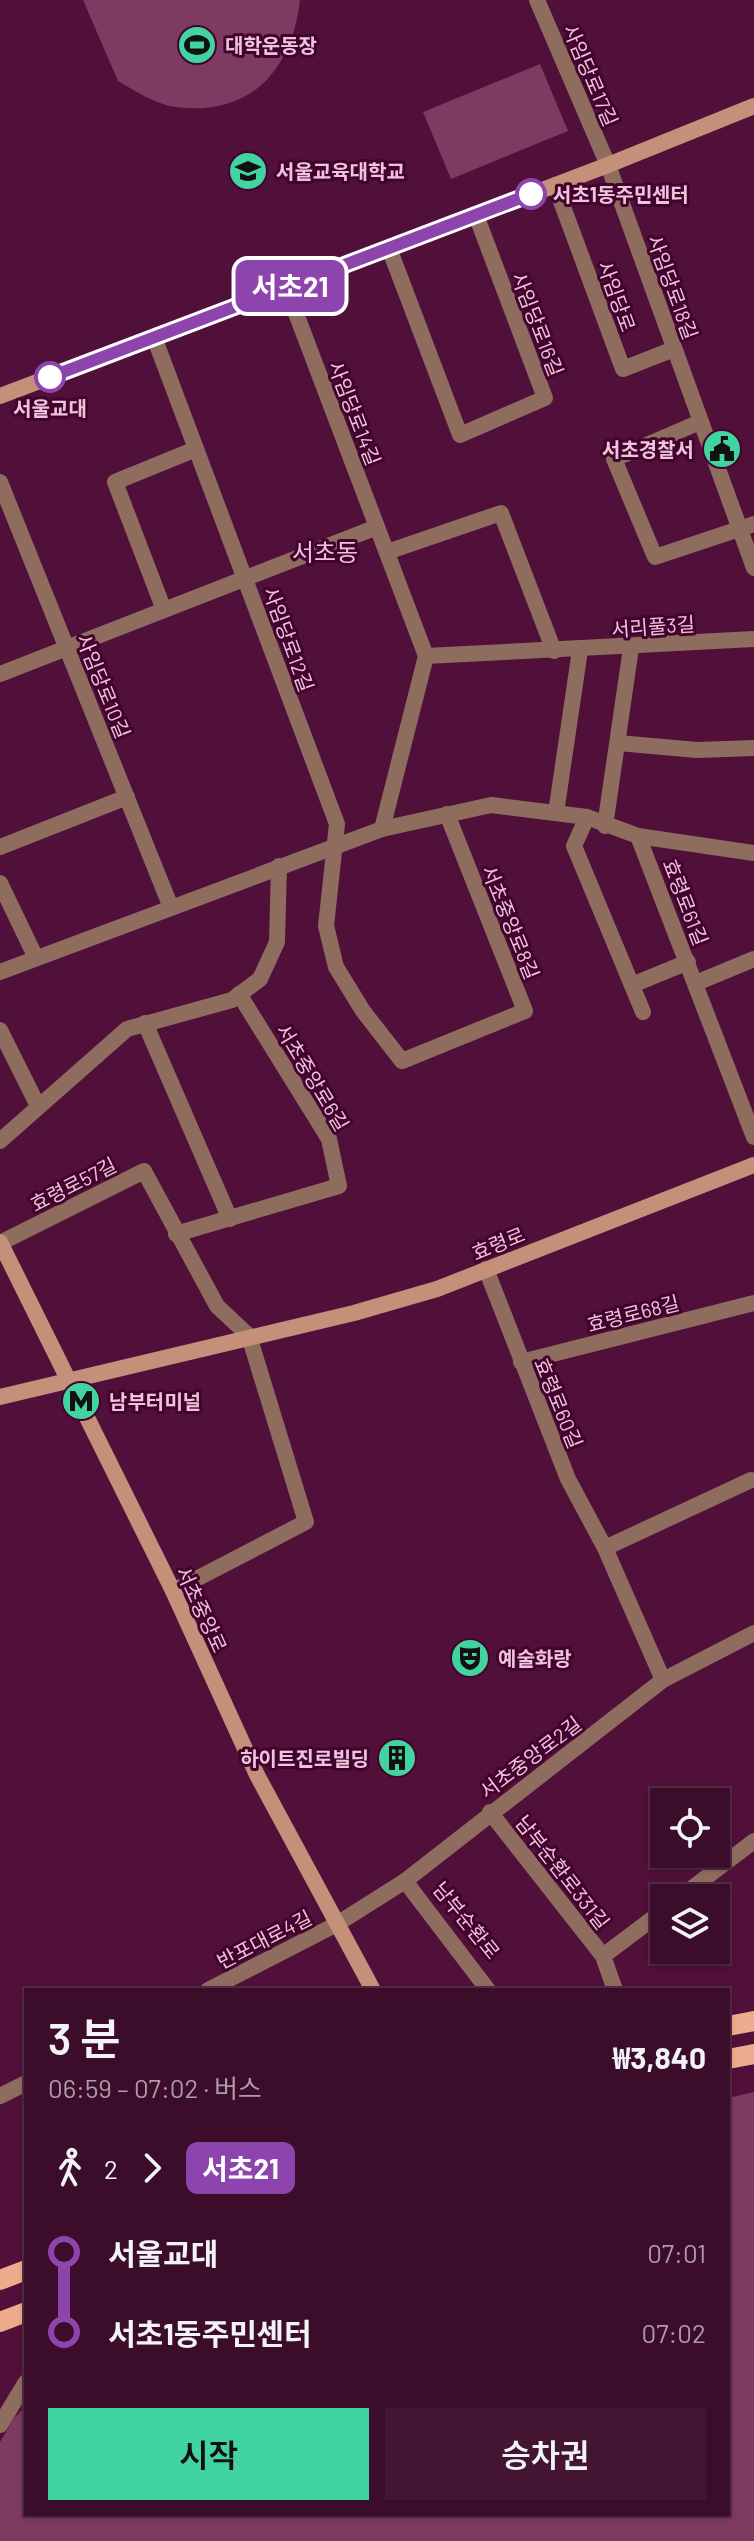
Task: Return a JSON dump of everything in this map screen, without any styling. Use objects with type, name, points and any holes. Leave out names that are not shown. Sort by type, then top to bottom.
[{"type":"main road","points":[[0,396],[608,165],[754,106]]},
{"type":"main road","name":"효령로","points":[[0,1397],[354,1313],[437,1289],[754,1165]]},
{"type":"main road","name":"서초중앙로","points":[[0,1243],[173,1591],[257,1775],[372,1988]]},
{"type":"main road","points":[[730,2026],[754,2021]]},
{"type":"main road","points":[[730,2059],[754,2054]]},
{"type":"main road","points":[[0,2280],[24,2271]]},
{"type":"main road","points":[[0,2322],[24,2313]]},
{"type":"street","name":"사임당로17길","points":[[537,0],[608,165]]},
{"type":"street","name":"사임당로18길","points":[[608,165],[700,422],[747,527],[754,568]]},
{"type":"street","name":"사임당로","points":[[555,185],[623,369],[674,349]]},
{"type":"street","name":"사임당로16길","points":[[389,248],[460,435],[545,398],[476,215]]},
{"type":"street","name":"사임당로14길","points":[[286,287],[426,656]]},
{"type":"street","name":"사임당로12길","points":[[154,337],[337,824],[337,845]]},
{"type":"street","points":[[700,422],[614,459],[655,557],[747,527]]},
{"type":"street","points":[[164,610],[115,482],[196,449]]},
{"type":"street","name":"사임당로10길","points":[[0,482],[170,905]]},
{"type":"street","points":[[387,552],[501,513],[554,651]]},
{"type":"street","points":[[0,674],[377,527]]},
{"type":"street","name":"서리풀3길","points":[[426,656],[631,648],[754,639]]},
{"type":"street","points":[[605,826],[631,648]]},
{"type":"street","points":[[556,813],[580,650]]},
{"type":"street","points":[[382,829],[426,656]]},
{"type":"street","points":[[618,743],[697,750],[754,748]]},
{"type":"street","points":[[0,847],[127,797]]},
{"type":"street","points":[[0,972],[170,905],[382,829],[491,805],[587,817],[638,836],[754,853]]},
{"type":"street","name":"서초중앙로8길","points":[[337,845],[326,926],[336,967],[363,1011],[402,1061],[525,1011],[447,814]]},
{"type":"street","points":[[587,817],[574,846],[643,1012]]},
{"type":"street","name":"효령로61길","points":[[638,836],[754,1137]]},
{"type":"street","points":[[0,1141],[127,1029],[232,1000],[260,979],[277,942],[279,866]]},
{"type":"street","points":[[0,883],[36,958]]},
{"type":"street","points":[[696,983],[754,959]]},
{"type":"street","points":[[632,985],[688,962]]},
{"type":"street","name":"서초중앙로6길","points":[[230,1219],[339,1186],[329,1139],[239,994]]},
{"type":"street","points":[[145,1023],[230,1219],[176,1234]]},
{"type":"street","points":[[0,1030],[38,1106]]},
{"type":"street","name":"효령로57길","points":[[0,1243],[144,1171],[217,1306],[249,1336]]},
{"type":"street","name":"효령로60길","points":[[486,1269],[568,1479],[605,1548],[663,1680]]},
{"type":"street","name":"효령로68길","points":[[521,1362],[754,1303]]},
{"type":"street","points":[[173,1591],[306,1522],[249,1336]]},
{"type":"street","points":[[605,1548],[751,1480]]},
{"type":"street","name":"서초중앙로2길","points":[[337,1924],[405,1881],[663,1680],[754,1633]]},
{"type":"street","name":"남부순환로331길","points":[[490,1812],[603,1956],[614,1988]]},
{"type":"street","points":[[697,1884],[754,1841]]},
{"type":"street","name":"남부순환로","points":[[405,1881],[486,1988]]},
{"type":"street","name":"남부순환로331길","points":[[603,1956],[650,1921]]},
{"type":"street","name":"반포대로4길","points":[[212,1988],[337,1924]]},
{"type":"street","points":[[0,2096],[24,2084]]},
{"type":"street","points":[[0,2425],[24,2385]]},
{"type":"shaded area","name":"대학운동장","points":[[83,0],[300,0],[288,48],[263,84],[246,96],[202,108],[160,103],[118,81]]},
{"type":"shaded area","points":[[540,64],[568,131],[451,179],[423,112]]},
{"type":"shaded area","points":[[754,2092],[754,2541],[0,2541],[0,2442],[14,2418],[24,2408],[24,2516],[730,2516],[730,2098]]},
{"type":"bus line","name":"서초21","points":[[50,377],[531,194]]},
{"type":"place","name":"대학운동장","points":[[197,45]]},
{"type":"place","name":"서울교육대학교","points":[[248,171]]},
{"type":"place","name":"서초1동주민센터","points":[[531,194]]},
{"type":"place","name":"서울교대","points":[[50,377]]},
{"type":"place","name":"서초경찰서","points":[[722,449]]},
{"type":"place","name":"남부터미널","points":[[81,1401]]},
{"type":"place","name":"예술화랑","points":[[470,1658]]},
{"type":"place","name":"하이트진로빌딩","points":[[397,1758]]},
{"type":"district","name":"서초동","points":[[325,551]]}]
